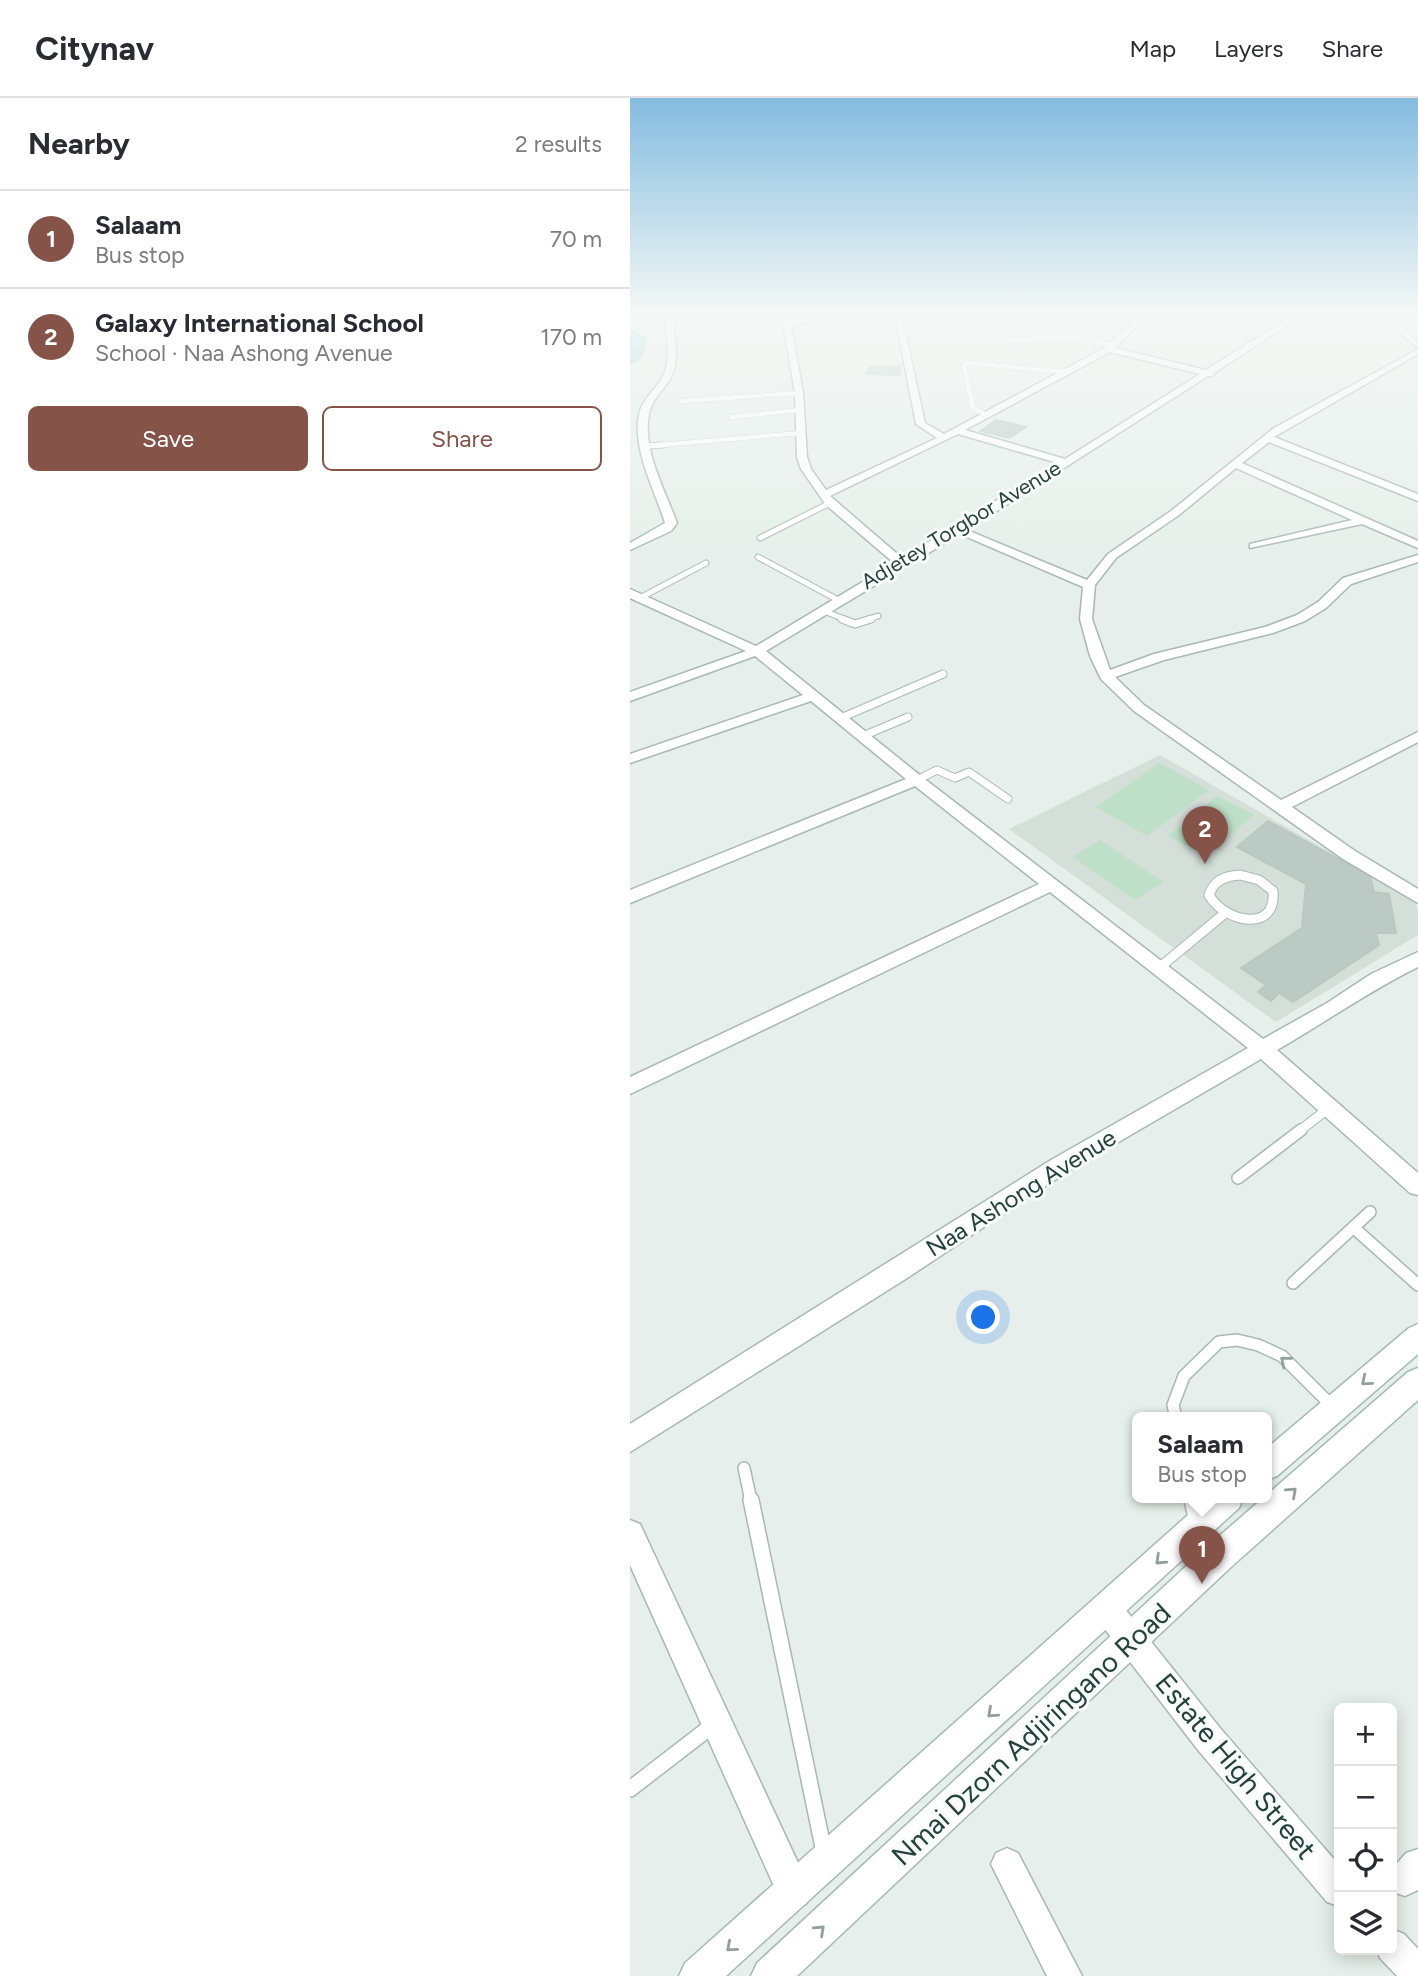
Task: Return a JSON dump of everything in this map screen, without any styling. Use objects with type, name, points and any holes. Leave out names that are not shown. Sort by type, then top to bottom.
[{"type":"main road","points":[[1272,1462],[1418,1337]]},
{"type":"main road","name":"Nmai Dzorn Adjiringano Road","points":[[770,1976],[1220,1556],[1418,1381]]},
{"type":"main road","name":"Nmai Dzorn Adjiringano Road","points":[[698,1976],[1107,1609],[1195,1512],[1218,1503]]},
{"type":"street","points":[[630,547],[667,529],[671,523],[648,446],[644,414],[654,398]]},
{"type":"street","points":[[799,398],[802,457],[806,469],[827,499],[901,563]]},
{"type":"street","points":[[915,398],[920,424],[944,438]]},
{"type":"street","points":[[827,499],[1019,398]]},
{"type":"street","name":"Adjetey Torgbor Avenue","points":[[630,697],[757,651],[838,600],[959,530],[1171,398]]},
{"type":"street","points":[[1332,398],[1278,429],[1175,513],[1112,556],[1089,584],[1086,619],[1106,676],[1139,708],[1349,855],[1418,897]]},
{"type":"street","points":[[957,431],[1066,462]]},
{"type":"street","points":[[1267,438],[1296,447],[1418,498]]},
{"type":"street","points":[[1236,464],[1418,545]]},
{"type":"street","points":[[1254,546],[1361,521]]},
{"type":"street","points":[[959,530],[1089,584]]},
{"type":"street","points":[[1106,676],[1159,657],[1269,630],[1301,618],[1322,605],[1347,582],[1418,558]]},
{"type":"street","points":[[633,598],[757,651],[917,780],[1261,1048],[1418,1186]]},
{"type":"street","points":[[630,759],[813,696]]},
{"type":"street","points":[[1282,806],[1418,736]]},
{"type":"street","points":[[630,897],[917,780]]},
{"type":"street","points":[[630,1086],[1053,884]]},
{"type":"street","name":"Naa Ashong Avenue","points":[[630,1438],[896,1272],[1059,1166],[1377,979],[1418,959]]},
{"type":"street","points":[[630,1534],[794,1892]]},
{"type":"street","name":"Estate High Street","points":[[1107,1609],[1209,1739],[1334,1884]]},
{"type":"street","points":[[1007,1864],[1065,1976]]},
{"type":"street","points":[[1397,1951],[1418,1974]]},
{"type":"lane","points":[[682,401],[731,398]]},
{"type":"lane","points":[[970,398],[972,408],[987,415]]},
{"type":"lane","points":[[731,417],[800,410]]},
{"type":"lane","points":[[648,446],[801,433]]},
{"type":"lane","points":[[760,538],[827,499]]},
{"type":"lane","points":[[758,558],[838,600]]},
{"type":"lane","points":[[633,598],[706,563]]},
{"type":"lane","points":[[822,610],[855,624],[878,615]]},
{"type":"lane","points":[[841,718],[943,674]]},
{"type":"lane","points":[[863,736],[908,717]]},
{"type":"lane","points":[[917,780],[937,770],[955,778],[969,772],[1008,799]]},
{"type":"lane","points":[[1250,876],[1273,891],[1275,905],[1264,916],[1245,919],[1224,914],[1209,895],[1210,888],[1221,878],[1250,876]]},
{"type":"lane","points":[[1159,968],[1224,914]]},
{"type":"lane","points":[[1238,1178],[1329,1108]]},
{"type":"lane","points":[[1293,1283],[1370,1212]]},
{"type":"lane","points":[[1354,1228],[1418,1285]]},
{"type":"lane","points":[[1175,1412],[1173,1405],[1184,1376],[1219,1342],[1237,1340],[1258,1345],[1282,1356],[1334,1408]]},
{"type":"lane","points":[[744,1468],[826,1863]]},
{"type":"lane","points":[[630,1789],[716,1723]]},
{"type":"shaded area","points":[[1160,755],[1414,900],[1418,911],[1418,935],[1276,1022],[1009,829]]},
{"type":"green space","points":[[1159,763],[1209,790],[1147,836],[1096,807]]},
{"type":"green space","points":[[1217,796],[1254,815],[1205,856],[1168,836]]},
{"type":"green space","points":[[1100,840],[1163,882],[1135,900],[1073,857]]},
{"type":"building","points":[[996,420],[1026,427],[1009,438],[981,431]]},
{"type":"building","points":[[1268,821],[1370,876],[1374,892],[1389,894],[1396,933],[1376,933],[1379,945],[1293,1002],[1279,993],[1271,1001],[1258,992],[1266,985],[1241,968],[1302,928],[1306,884],[1237,847]]},
{"type":"place","name":"Galaxy International School","points":[[1205,864]]},
{"type":"place","name":"Salaam","points":[[1202,1584]]}]
